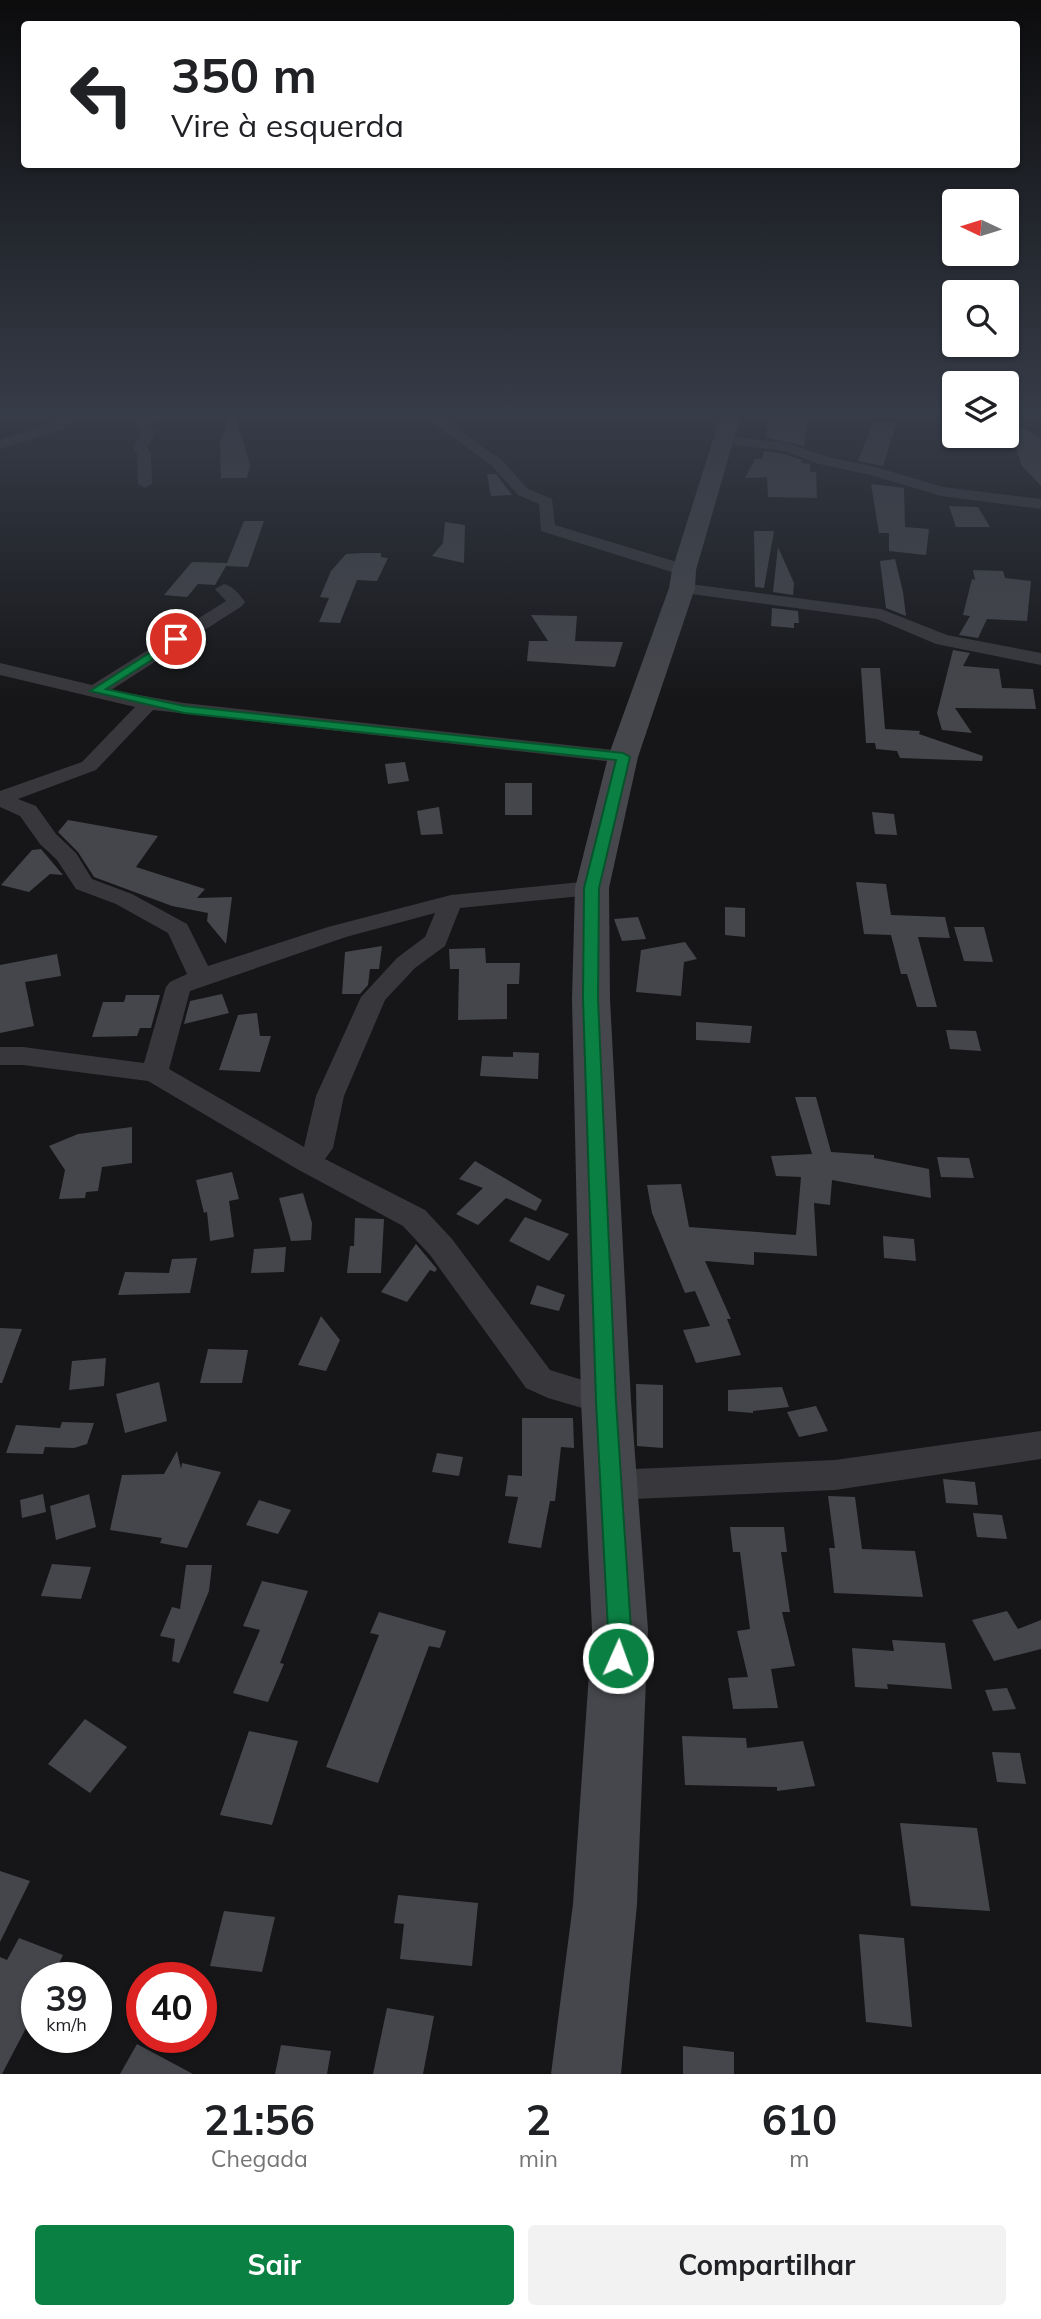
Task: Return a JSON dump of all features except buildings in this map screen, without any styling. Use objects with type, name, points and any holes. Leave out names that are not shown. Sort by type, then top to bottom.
[{"type":"street","points":[[547,508],[547,528],[570,533],[683,579],[881,614],[942,640],[1041,659]]},
{"type":"street","points":[[586,2074],[605,1904],[620,1630],[606,1401],[591,999],[592,888],[623,757],[683,579],[704,508]]},
{"type":"street","points":[[96,691],[236,601],[224,589]]},
{"type":"street","points":[[0,669],[148,704],[623,757]]},
{"type":"street","points":[[0,799],[89,766],[148,704]]},
{"type":"street","points":[[0,799],[28,811],[48,839],[68,858],[69,864],[84,884],[124,899],[178,929],[201,977]]},
{"type":"street","points":[[154,1073],[179,987],[201,977],[337,932],[451,902],[592,888]]},
{"type":"street","points":[[307,1162],[319,1147],[330,1096],[374,997],[406,963],[436,941],[451,902]]},
{"type":"street","points":[[0,1056],[23,1056],[154,1073],[181,1086],[307,1162],[414,1218],[448,1256],[538,1379],[548,1385],[606,1401]]},
{"type":"street","points":[[612,1485],[835,1475],[1041,1445]]},
{"type":"route","points":[[176,639],[96,691],[148,704],[184,709],[623,757],[592,888],[591,999],[606,1401],[620,1630],[618,1658]]}]
